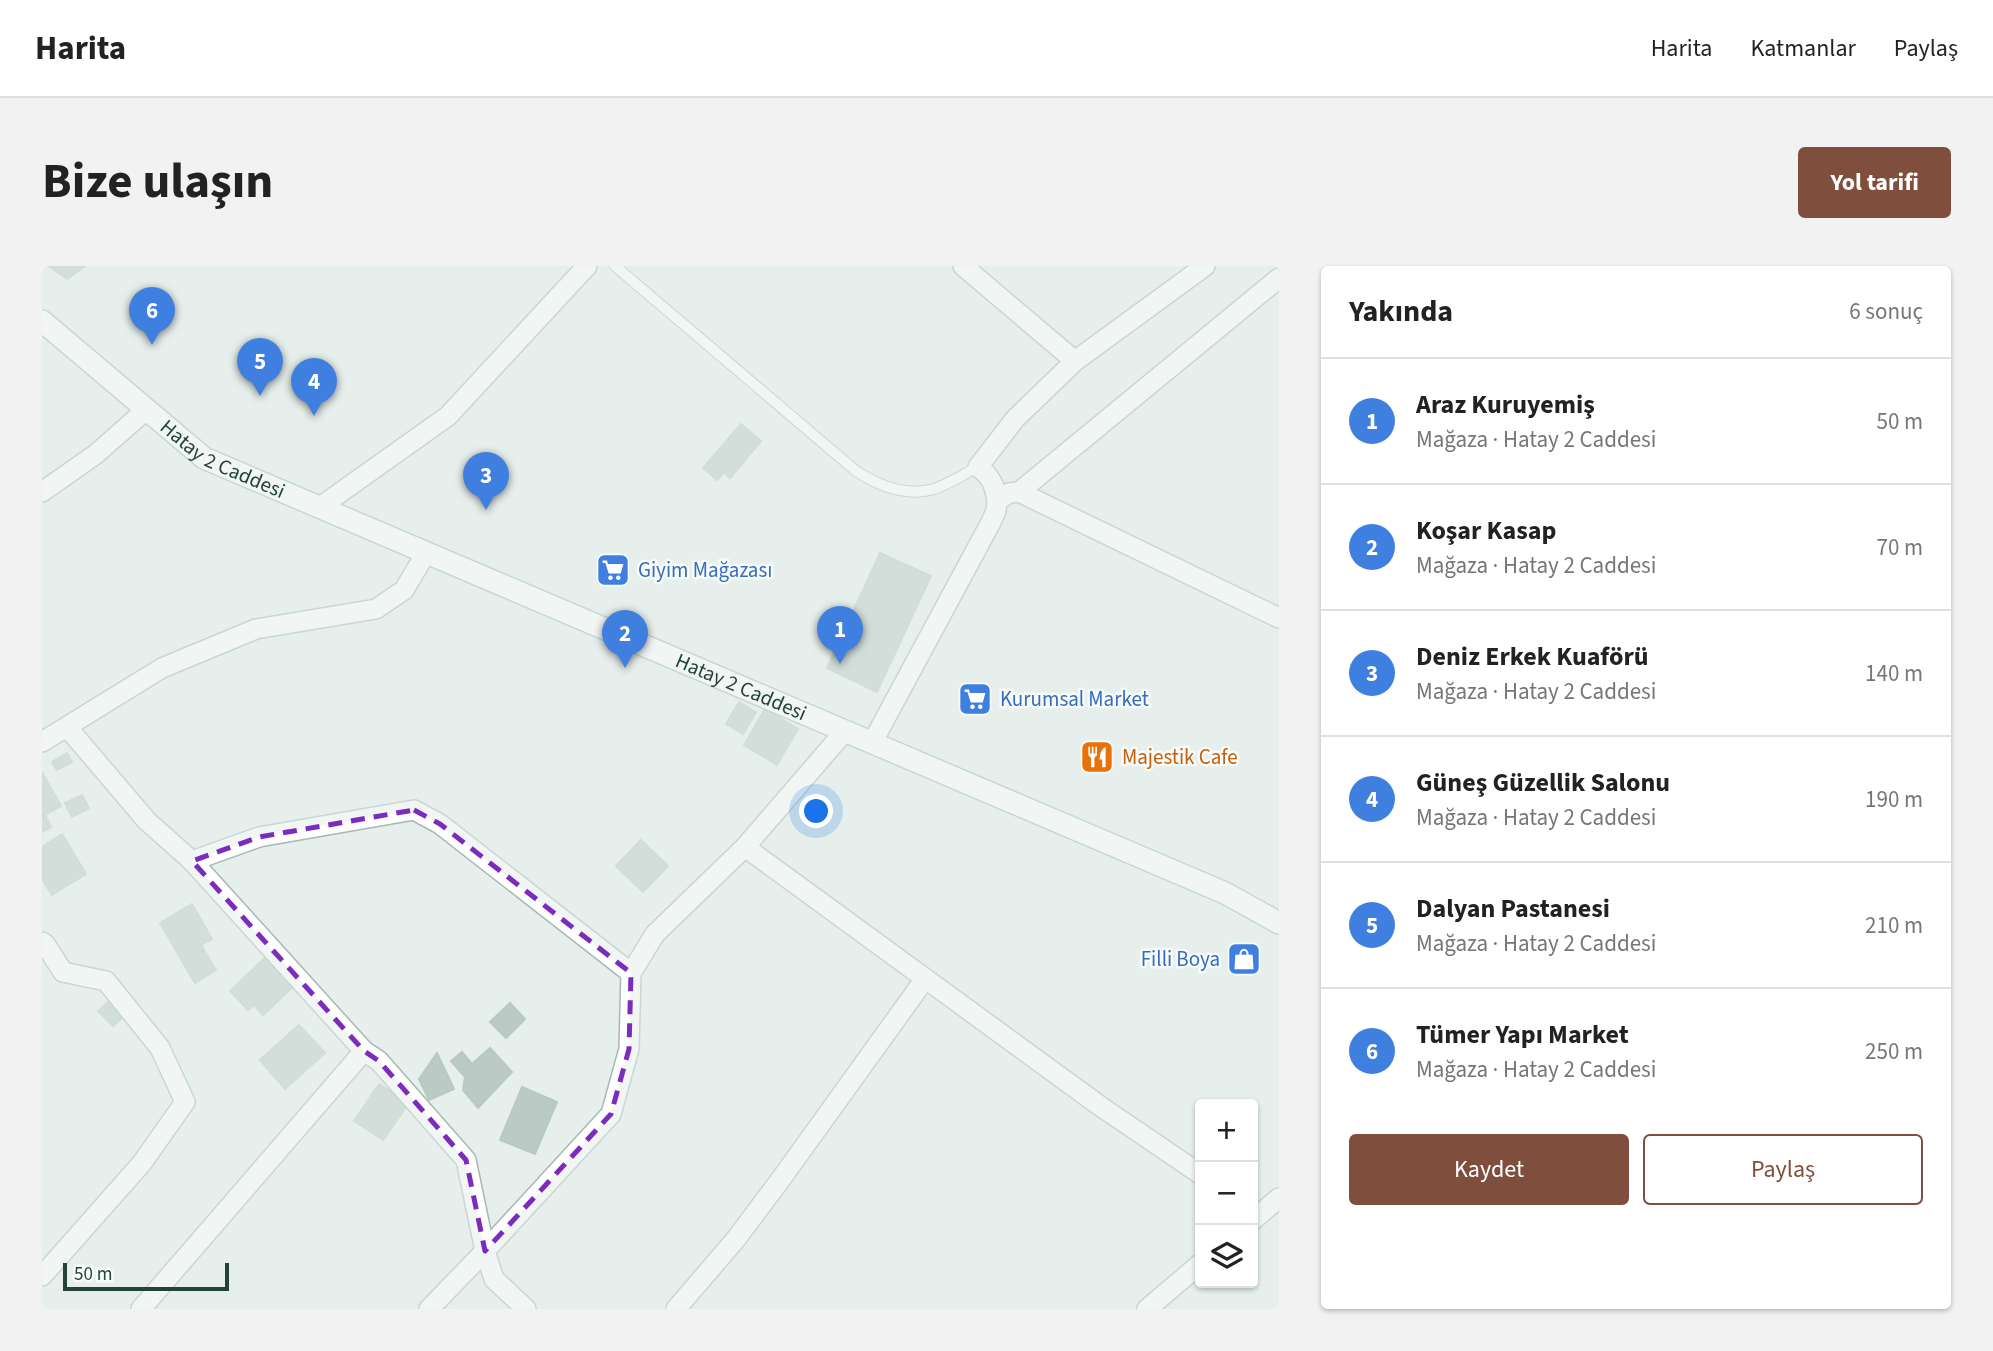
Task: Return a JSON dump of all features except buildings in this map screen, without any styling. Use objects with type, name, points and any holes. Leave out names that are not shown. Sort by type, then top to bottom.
[{"type":"street","points":[[320,507],[448,416],[587,266]]},
{"type":"street","points":[[963,266],[1075,361]]},
{"type":"street","points":[[873,743],[996,511],[995,488],[991,479],[978,467],[1016,419],[1075,361],[1205,266]]},
{"type":"street","points":[[997,501],[1019,492],[1279,278]]},
{"type":"street","name":"Hatay 2 Caddesi","points":[[42,321],[204,458],[1225,893],[1279,923]]},
{"type":"street","points":[[42,492],[96,454],[147,409]]},
{"type":"street","points":[[1019,492],[1279,618]]},
{"type":"street","points":[[42,742],[162,668],[256,629],[376,609],[404,590],[426,552]]},
{"type":"street","points":[[67,727],[147,821],[192,861],[364,1051],[379,1061],[467,1160],[485,1251],[494,1279],[526,1309]]},
{"type":"street","points":[[429,1309],[611,1114],[629,1049],[631,973],[655,934],[745,847],[845,731]]},
{"type":"street","points":[[192,861],[259,837],[414,810],[440,824],[631,973]]},
{"type":"street","points":[[745,847],[1100,1106],[1195,1171]]},
{"type":"street","points":[[42,942],[63,972],[106,981],[160,1048],[185,1102],[142,1163],[42,1276]]},
{"type":"street","points":[[676,1309],[761,1206],[925,979]]},
{"type":"street","points":[[141,1309],[364,1051]]},
{"type":"street","points":[[1258,1216],[1279,1198]]},
{"type":"street","points":[[1147,1309],[1195,1269]]},
{"type":"lane","points":[[615,266],[868,480],[896,490],[922,491],[935,489],[978,467]]},
{"type":"highlighted area","points":[[414,810],[440,824],[631,973],[629,1049],[611,1114],[485,1251],[466,1160],[379,1061],[364,1051],[192,861],[259,837]]},
{"type":"place","name":"Tümer Yapı Market","points":[[152,345]]},
{"type":"place","name":"Dalyan Pastanesi","points":[[260,396]]},
{"type":"place","name":"Güneş Güzellik Salonu","points":[[314,416]]},
{"type":"place","name":"Deniz Erkek Kuaförü","points":[[486,510]]},
{"type":"place","name":"Giyim Mağazası","points":[[613,570]]},
{"type":"place","name":"Araz Kuruyemiş","points":[[840,664]]},
{"type":"place","name":"Koşar Kasap","points":[[625,668]]},
{"type":"place","name":"Kurumsal Market","points":[[975,699]]},
{"type":"place","name":"Majestik Cafe","points":[[1097,757]]},
{"type":"place","name":"Filli Boya","points":[[1244,959]]}]
